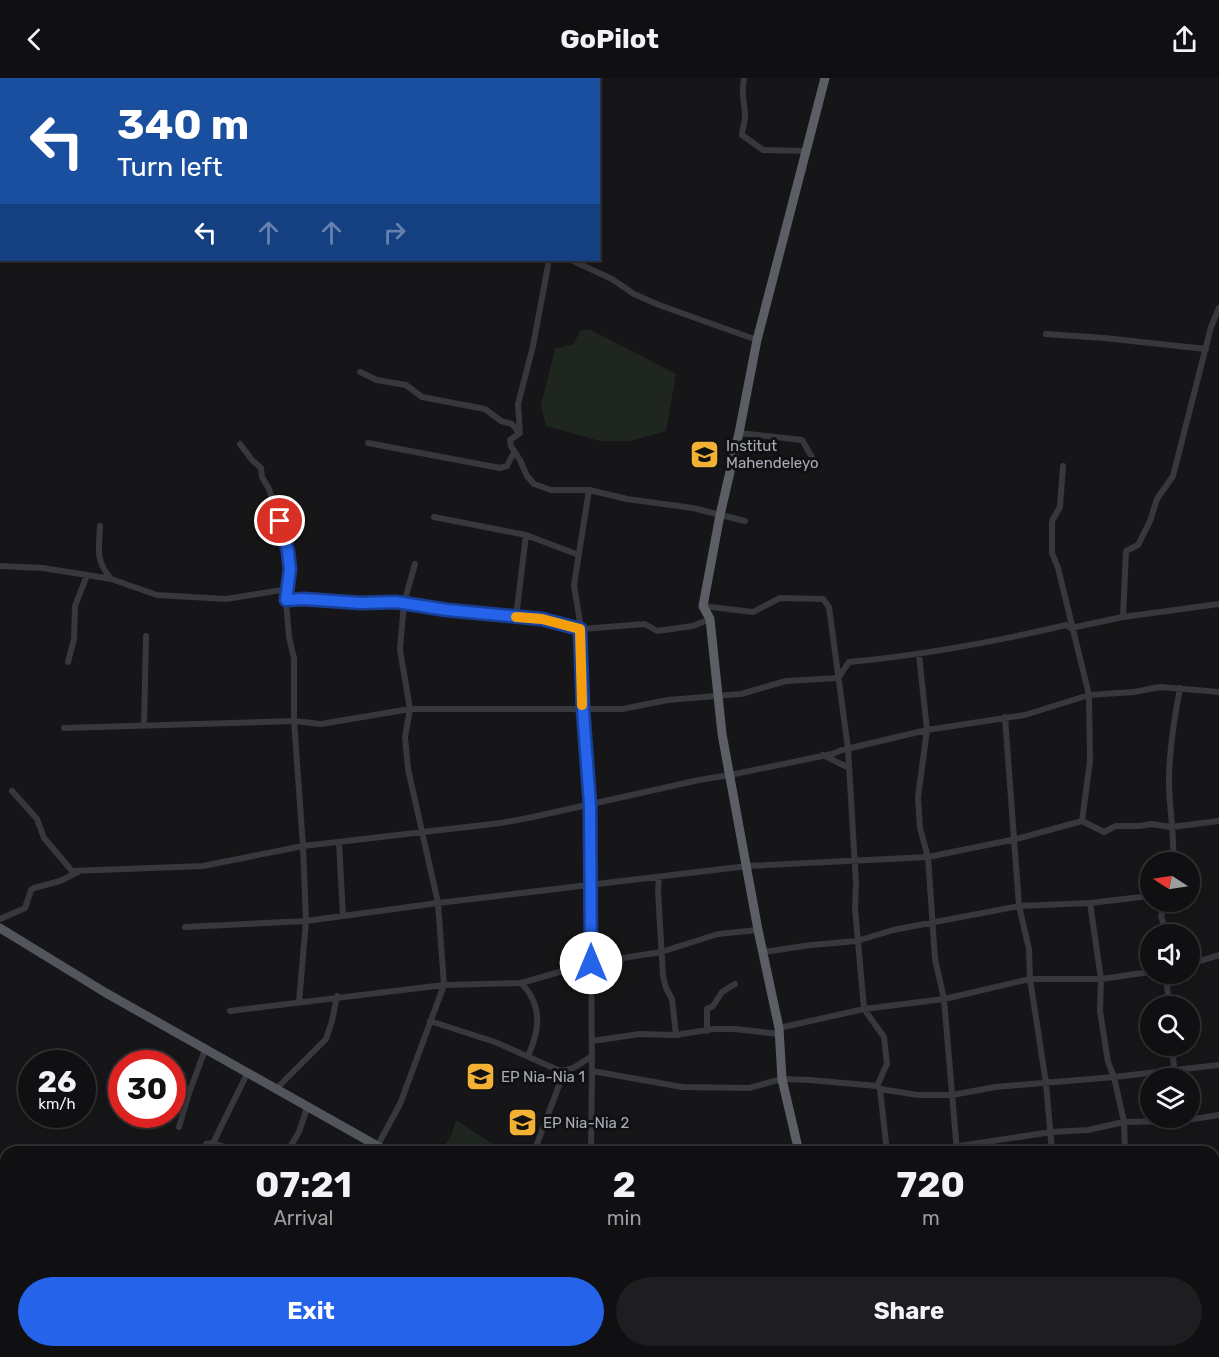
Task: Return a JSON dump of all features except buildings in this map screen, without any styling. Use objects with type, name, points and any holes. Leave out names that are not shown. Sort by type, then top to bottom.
[{"type":"highway","points":[[798,1146],[782,1079],[779,1031],[730,775],[710,619],[703,606],[757,340],[825,78]]},
{"type":"main road","points":[[0,928],[106,993],[371,1146]]},
{"type":"street","points":[[744,78],[741,93],[746,118],[742,127],[742,135],[764,150],[807,151]]},
{"type":"street","points":[[520,433],[518,404],[533,346],[549,261]]},
{"type":"street","points":[[573,261],[659,305],[757,340]]},
{"type":"street","points":[[1123,617],[1126,551],[1138,545],[1150,521],[1157,499],[1173,476],[1210,327],[1219,308]]},
{"type":"street","points":[[1046,334],[1206,349]]},
{"type":"street","points":[[360,372],[377,380],[406,385],[422,397],[485,409],[501,421],[512,424],[520,433]]},
{"type":"street","points":[[520,433],[510,440],[527,476],[534,484],[551,490],[589,490],[627,499],[693,508],[745,521]]},
{"type":"street","points":[[739,433],[802,440],[813,459]]},
{"type":"street","points":[[368,443],[500,468],[507,466],[514,452]]},
{"type":"street","points":[[240,444],[261,468],[262,477],[269,489],[280,521],[290,561],[286,600],[289,637],[294,658],[294,721],[306,921],[299,1002]]},
{"type":"street","points":[[1064,466],[1060,507],[1052,521],[1052,553],[1061,577],[1071,628],[1089,695],[1090,761],[1082,821]]},
{"type":"street","points":[[589,490],[574,585],[580,629],[590,805],[591,1146]]},
{"type":"street","points":[[434,517],[526,535],[579,555]]},
{"type":"street","points":[[100,526],[99,558],[101,567],[111,579]]},
{"type":"street","points":[[516,617],[526,535]]},
{"type":"street","points":[[378,1146],[400,1104],[444,985],[438,903],[406,755],[405,737],[410,710],[400,650],[405,603],[415,564]]},
{"type":"street","points":[[0,566],[43,568],[111,579],[157,595],[226,599],[288,589]]},
{"type":"street","points":[[68,662],[74,639],[75,606],[87,575]]},
{"type":"street","points":[[703,606],[753,612],[780,598],[823,599],[829,607],[848,749],[857,941],[864,1009],[884,1037],[887,1064],[879,1087],[885,1146]]},
{"type":"street","points":[[286,600],[405,603],[542,619],[580,629],[645,624],[657,631],[693,626],[710,619]]},
{"type":"street","points":[[838,678],[849,662],[919,655],[1066,625],[1071,628],[1123,617],[1219,604]]},
{"type":"street","points":[[144,726],[146,636]]},
{"type":"street","points":[[919,655],[927,730],[918,797],[920,828],[928,857],[935,959],[944,999],[956,1146]]},
{"type":"street","points":[[64,728],[294,721],[321,724],[410,710],[622,709],[668,700],[741,694],[786,681],[838,678]]},
{"type":"street","points":[[12,791],[37,819],[44,838],[52,850],[72,871],[203,866],[303,846],[533,817],[699,780],[832,754],[927,730],[1025,715],[1089,695],[1134,692],[1160,687],[1219,692]]},
{"type":"street","points":[[1172,852],[1170,750],[1180,688]]},
{"type":"street","points":[[1005,717],[1016,839],[1019,906],[1029,949],[1030,979],[1046,1083],[1052,1146]]},
{"type":"street","points":[[822,755],[849,768]]},
{"type":"street","points":[[185,927],[306,921],[748,866],[928,857],[1016,839],[1082,821],[1104,832],[1116,825],[1151,824],[1171,827],[1219,821]]},
{"type":"street","points":[[339,842],[342,916]]},
{"type":"street","points":[[0,919],[25,908],[31,890],[34,888],[60,881],[78,872]]},
{"type":"street","points":[[659,877],[664,983],[672,999],[676,1035]]},
{"type":"street","points":[[764,952],[857,941],[893,930],[1019,906],[1090,903],[1140,897]]},
{"type":"street","points":[[1090,903],[1101,979],[1100,1011],[1107,1062],[1114,1077],[1124,1122],[1125,1146]]},
{"type":"street","points":[[230,1011],[337,996],[444,985],[521,983],[591,963],[661,952],[718,934],[758,930]]},
{"type":"street","points":[[1200,960],[1219,955]]},
{"type":"street","points":[[592,1041],[640,1034],[676,1035],[707,1030],[779,1031],[864,1009],[944,999],[1030,979],[1101,979],[1140,973]]},
{"type":"street","points":[[521,983],[527,989],[538,1021],[535,1040],[528,1056]]},
{"type":"street","points":[[707,1030],[707,1009],[713,1006],[722,992],[735,984]]},
{"type":"street","points":[[275,1090],[326,1039],[337,996]]},
{"type":"street","points":[[429,1021],[495,1042],[564,1072]]},
{"type":"street","points":[[186,1103],[205,1050]]},
{"type":"street","points":[[536,1146],[564,1072],[592,1056]]},
{"type":"street","points":[[1185,1068],[1219,1065]]},
{"type":"street","points":[[592,1071],[682,1087],[749,1088],[782,1079],[879,1087],[918,1095],[952,1095],[995,1087],[1140,1074]]},
{"type":"street","points":[[213,1143],[247,1074]]},
{"type":"street","points":[[291,1146],[299,1132],[308,1108]]},
{"type":"street","points":[[1200,1117],[1219,1115]]},
{"type":"street","points":[[977,1146],[1051,1132],[1088,1131],[1124,1122],[1140,1121]]},
{"type":"street","points":[[205,1146],[213,1143],[222,1146]]},
{"type":"shaded area","points":[[581,330],[591,330],[676,374],[666,431],[630,441],[600,441],[546,426],[541,405],[555,349],[573,344]]},
{"type":"shaded area","points":[[456,1120],[496,1146],[444,1146],[451,1136]]},
{"type":"slow traffic","points":[[516,617],[542,619],[580,629],[582,705]]},
{"type":"place","name":"Institut Mahendeleyo","points":[[705,455]]},
{"type":"place","name":"EP Nia-Nia 1","points":[[480,1077]]},
{"type":"place","name":"EP Nia-Nia 2","points":[[522,1123]]},
{"type":"route","points":[[280,521],[290,569],[286,600],[396,602],[447,610],[542,619],[580,629],[590,805],[591,963]]}]
